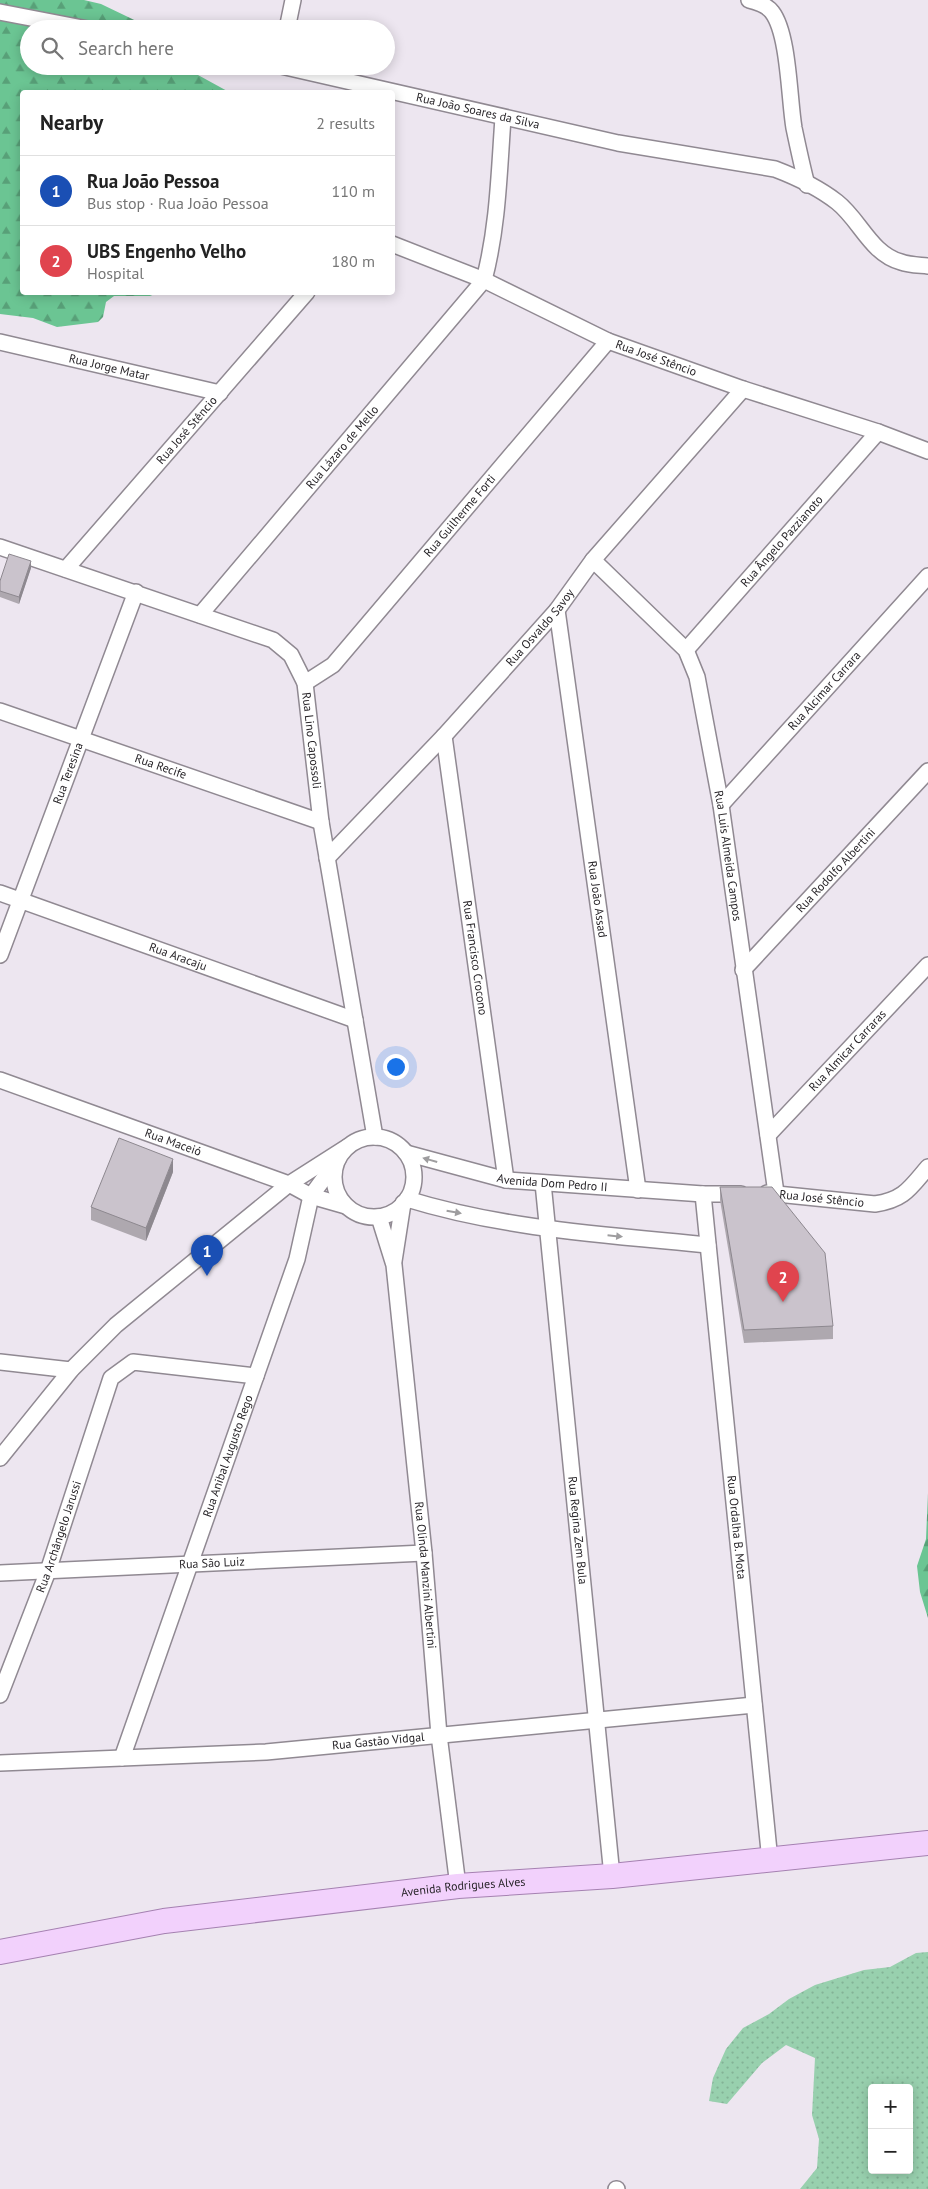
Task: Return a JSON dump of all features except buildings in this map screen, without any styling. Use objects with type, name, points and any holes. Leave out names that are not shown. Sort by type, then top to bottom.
[{"type":"main road","name":"Avenida Rodrigues Alves","points":[[0,1952],[164,1921],[458,1886],[612,1876],[928,1843]]},
{"type":"street","points":[[289,20],[293,0]]},
{"type":"street","points":[[749,0],[760,2],[772,12],[779,27],[785,53],[794,129],[807,184]]},
{"type":"street","points":[[0,12],[41,20]]},
{"type":"street","name":"Rua João Soares da Silva","points":[[319,75],[383,90]]},
{"type":"street","name":"Rua João Soares da Silva","points":[[395,93],[618,143],[758,166],[791,176],[836,201],[847,211],[872,244],[885,255],[900,262],[928,266]]},
{"type":"street","points":[[484,280],[495,228],[503,118]]},
{"type":"street","name":"Rua José Stêncio","points":[[395,245],[484,280],[608,340],[743,389],[878,432],[928,452]]},
{"type":"street","name":"Rua Lázaro de Mello","points":[[200,615],[484,280]]},
{"type":"street","name":"Rua José Stêncio","points":[[66,569],[304,295]]},
{"type":"street","name":"Rua Guilherme Forti","points":[[305,683],[333,665],[608,340]]},
{"type":"street","name":"Rua Jorge Matar","points":[[0,342],[220,393]]},
{"type":"street","name":"Rua Osvaldo Savoy","points":[[327,858],[444,736],[557,610],[593,560],[743,389]]},
{"type":"street","name":"Rua Ângelo Pazzianoto","points":[[686,650],[878,432]]},
{"type":"street","name":"Rua Lino Capossoli","points":[[0,547],[272,640],[291,655],[305,683],[321,822],[375,1137]]},
{"type":"street","name":"Rua Luis Almeida Campos","points":[[593,560],[686,650],[697,677],[721,805],[776,1193]]},
{"type":"street","name":"Rua Alcimar Carrara","points":[[721,805],[928,576]]},
{"type":"street","name":"Rua Teresina","points":[[0,955],[136,592]]},
{"type":"street","name":"Rua João Assad","points":[[557,610],[638,1190]]},
{"type":"street","name":"Rua Recife","points":[[0,711],[321,822]]},
{"type":"street","name":"Rua Francisco Crocono","points":[[444,736],[506,1180]]},
{"type":"street","name":"Rua Rodolfo Albertini","points":[[743,970],[928,771]]},
{"type":"street","name":"Rua Aracaju","points":[[0,893],[354,1020]]},
{"type":"street","name":"Rua Almicar Carraras","points":[[768,1135],[928,965]]},
{"type":"street","name":"Rua Maceió","points":[[0,1080],[290,1184],[310,1196],[346,1206]]},
{"type":"street","points":[[0,1458],[71,1370],[116,1325],[290,1184],[342,1153],[360,1139],[375,1137],[392,1141],[406,1153],[413,1168],[413,1184],[405,1201],[396,1210],[379,1217],[361,1215],[346,1206],[336,1191],[333,1173],[342,1153]]},
{"type":"street","name":"Rua Anibal Augusto Rego","points":[[122,1758],[298,1259],[310,1196],[342,1153]]},
{"type":"street","name":"Avenida Dom Pedro II","points":[[406,1153],[506,1180],[703,1194]]},
{"type":"street","name":"Rua José Stêncio","points":[[703,1194],[776,1193],[875,1204],[888,1202],[903,1195],[928,1167]]},
{"type":"street","name":"Rua Regina Zem Bula","points":[[543,1183],[612,1876]]},
{"type":"street","name":"Rua Ordalha B. Mota","points":[[703,1194],[770,1861]]},
{"type":"street","points":[[405,1201],[547,1229],[708,1245]]},
{"type":"street","name":"Rua Olinda Manzini Albertini","points":[[394,1265],[405,1201]]},
{"type":"street","name":"Rua Olinda Manzini Albertini","points":[[379,1217],[394,1265],[424,1553],[439,1735],[458,1886]]},
{"type":"street","points":[[0,1362],[71,1370]]},
{"type":"street","name":"Rua Archângelo Jarussi","points":[[0,1695],[48,1571],[112,1378],[133,1362],[256,1376]]},
{"type":"street","name":"Rua São Luiz","points":[[0,1573],[424,1553]]},
{"type":"street","name":"Rua Gastão Vidgal","points":[[0,1763],[266,1752],[754,1704]]},
{"type":"green space","points":[[0,0],[84,0],[101,4],[134,20],[20,20],[20,75],[198,75],[225,90],[20,90],[20,295],[152,295],[114,296],[106,302],[103,317],[98,322],[57,327],[33,318],[0,314]]},
{"type":"green space","points":[[928,1493],[928,1618],[920,1592],[917,1566],[926,1539]]},
{"type":"green space","points":[[928,1952],[928,2189],[800,2189],[817,2168],[819,2139],[812,2115],[815,2058],[786,2045],[762,2063],[727,2104],[709,2101],[713,2078],[726,2049],[743,2028],[769,2014],[789,1999],[815,1985],[864,1970],[890,1967],[916,1953]]},
{"type":"place","name":"Rua João Pessoa","points":[[207,1276]]},
{"type":"place","name":"UBS Engenho Velho","points":[[783,1302]]}]
